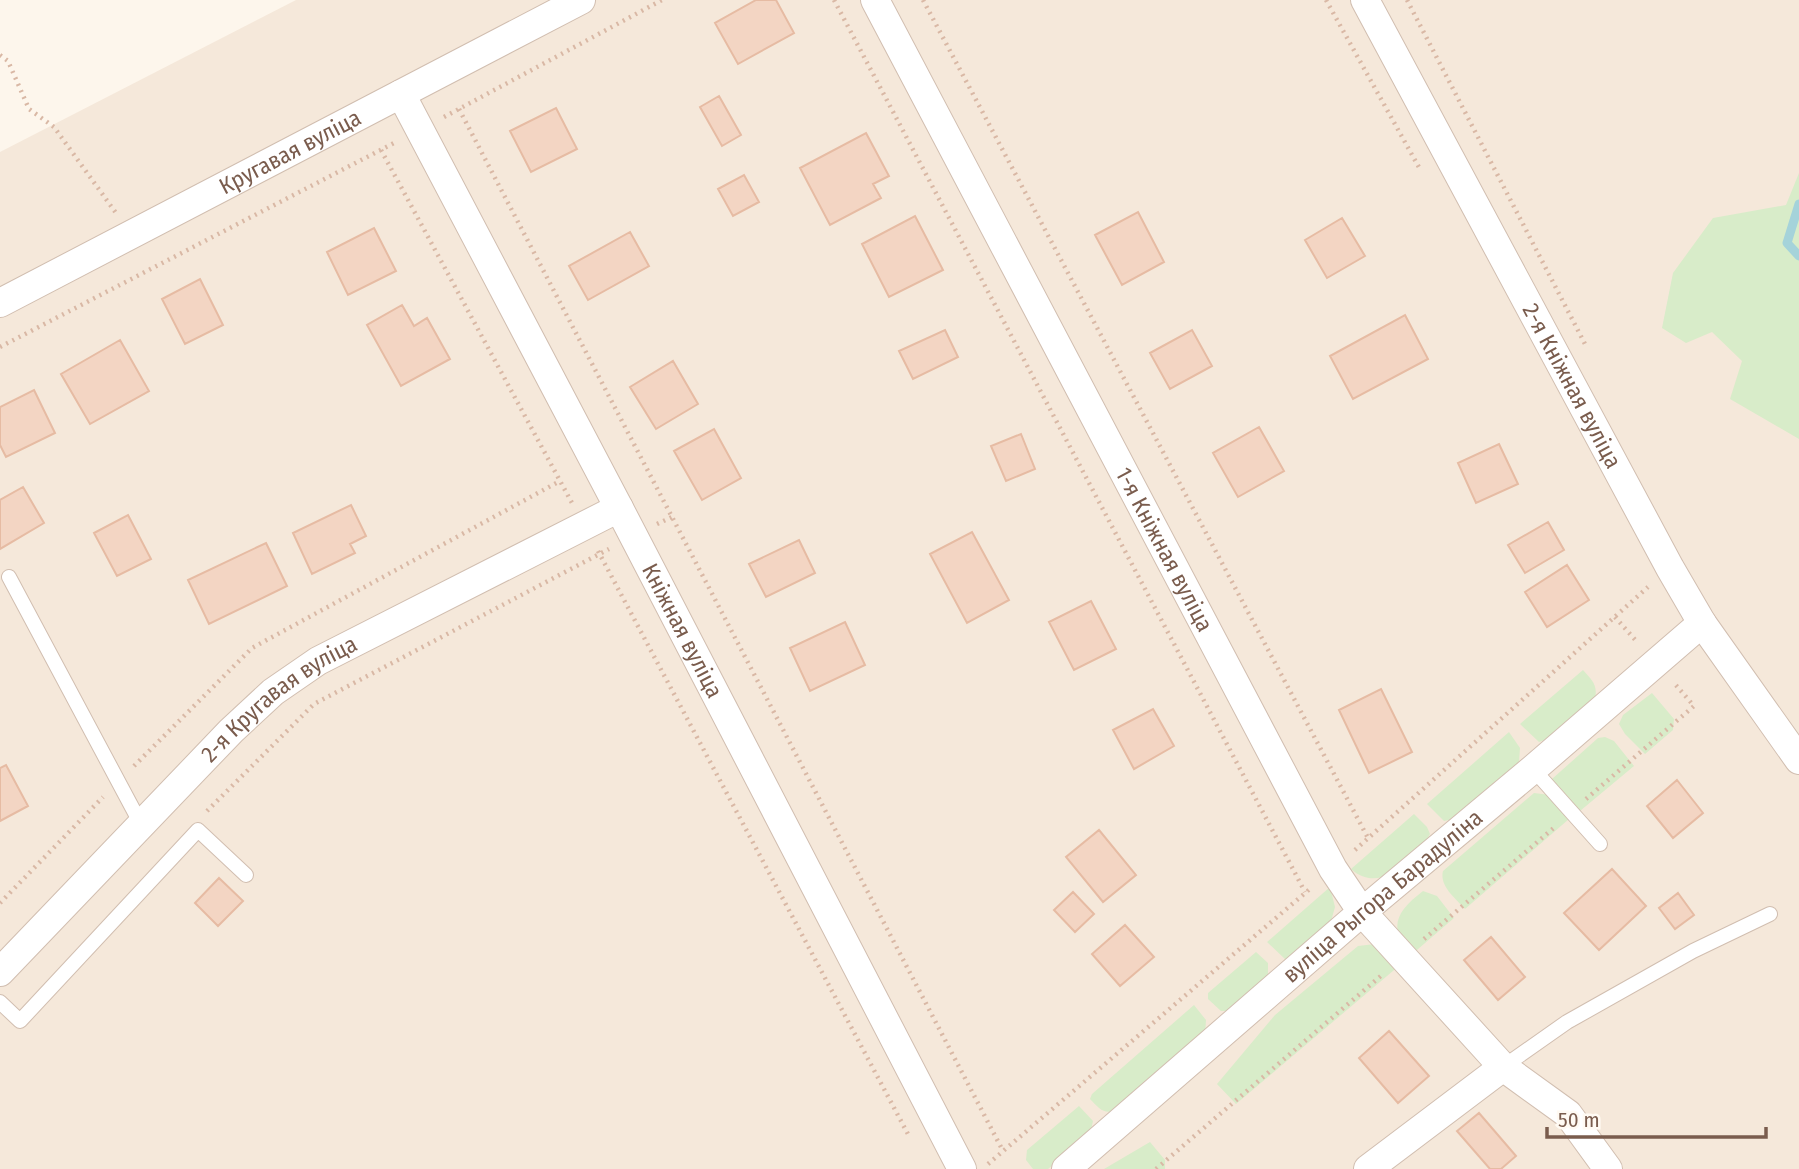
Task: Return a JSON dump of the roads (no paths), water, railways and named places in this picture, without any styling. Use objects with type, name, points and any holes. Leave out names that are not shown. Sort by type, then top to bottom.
[{"type":"street","name":"Кругавая вуліца","points":[[0,303],[581,0]]},
{"type":"street","name":"1-я Кніжная вуліца","points":[[874,0],[1333,869],[1362,912],[1503,1067],[1568,1114],[1608,1169]]},
{"type":"street","name":"2-я Кніжная вуліца","points":[[1364,0],[1702,623],[1799,760]]},
{"type":"street","name":"Кніжная вуліца","points":[[401,94],[962,1169]]},
{"type":"street","name":"2-я Кругавая вуліца","points":[[0,972],[231,731],[273,692],[318,661],[618,508]]},
{"type":"street","name":"вуліца Рыгора Барадуліна","points":[[1066,1169],[1362,912],[1702,623]]},
{"type":"street","points":[[1368,1169],[1503,1067]]},
{"type":"lane","points":[[9,577],[142,826]]},
{"type":"lane","points":[[1533,769],[1600,844]]},
{"type":"lane","points":[[0,1002],[20,1021],[198,830],[246,875]]},
{"type":"lane","points":[[1503,1067],[1567,1021],[1693,951],[1770,914]]},
{"type":"waterway","points":[[1799,204],[1787,243],[1799,256]]}]
